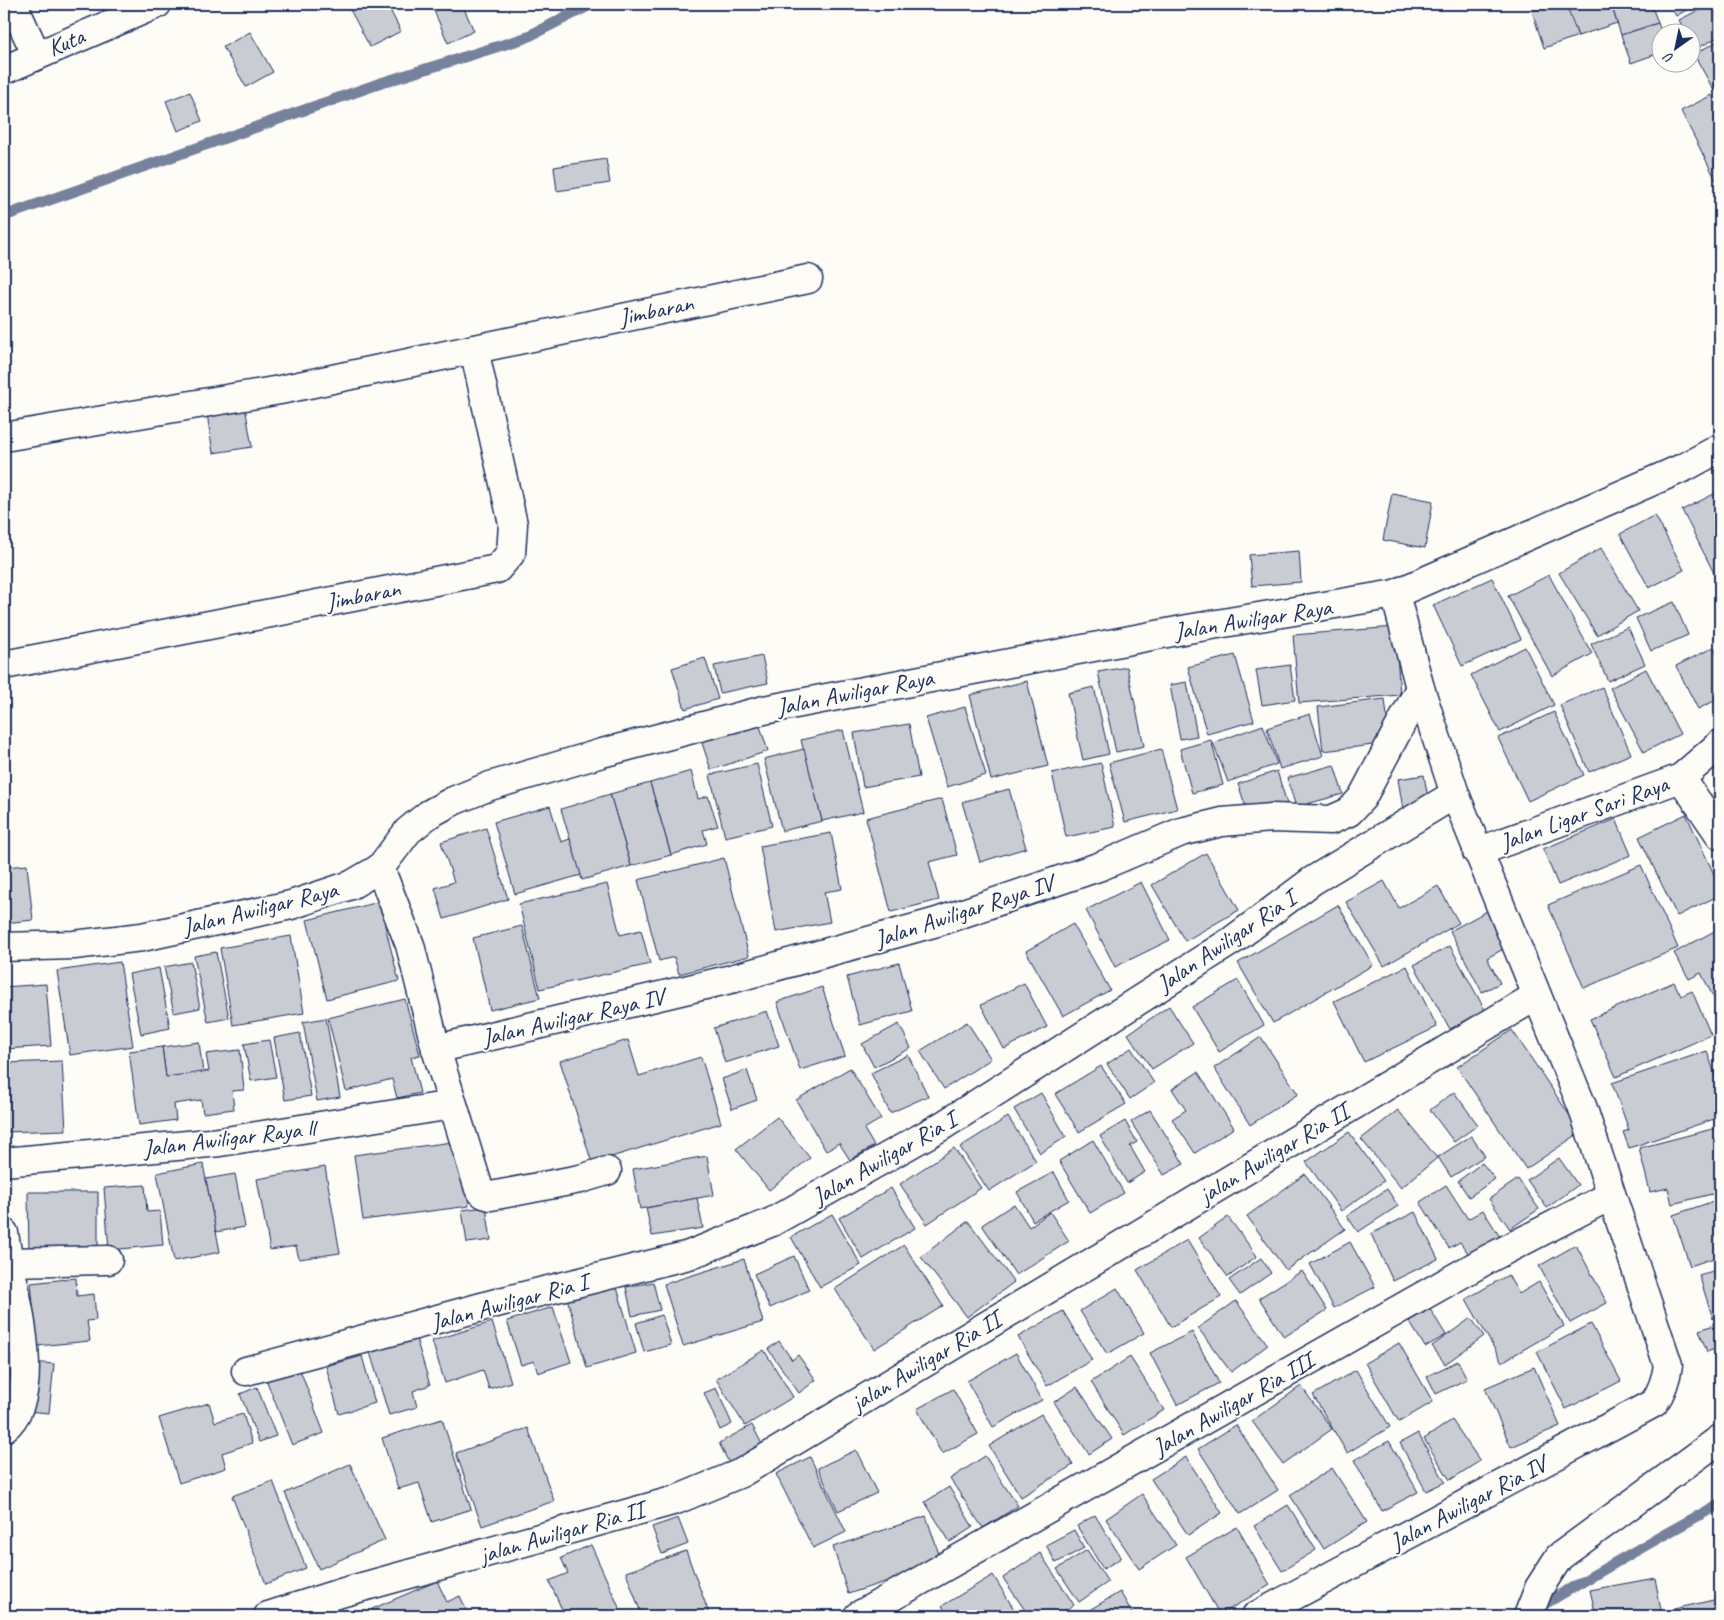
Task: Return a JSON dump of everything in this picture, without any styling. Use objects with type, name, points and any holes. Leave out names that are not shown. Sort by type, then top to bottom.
[{"type":"street","points":[[13,4],[36,54]]},
{"type":"street","name":"Kuta","points":[[4,70],[36,54],[157,4]]},
{"type":"street","name":"Jimbaran","points":[[4,437],[280,390],[808,278]]},
{"type":"street","name":"Jimbaran","points":[[4,665],[497,568],[510,553],[513,524],[474,349]]},
{"type":"street","name":"Jalan Awiligar Raya","points":[[4,947],[74,945],[142,937],[291,905],[351,885],[380,868],[397,843],[408,831],[429,814],[453,801],[490,786],[612,750],[764,710],[1188,629],[1396,594],[1668,474],[1720,448]]},
{"type":"street","points":[[1396,594],[1420,688],[1455,794],[1582,1106],[1610,1196]]},
{"type":"street","name":"Jalan Awiligar Raya IV","points":[[436,1049],[731,979],[937,922],[1101,866],[1181,832],[1232,822],[1272,818],[1331,820],[1349,812],[1362,798],[1420,688]]},
{"type":"street","points":[[1681,778],[1720,744]]},
{"type":"street","name":"Jalan Ligar Sari Raya","points":[[1477,852],[1681,778],[1720,835]]},
{"type":"street","name":"Jalan Awiligar Ria I","points":[[246,1371],[500,1302],[689,1255],[772,1222],[942,1126],[1233,940],[1312,881],[1455,794]]},
{"type":"street","points":[[380,868],[410,945],[436,1049],[452,1105],[464,1134],[479,1189],[484,1194],[490,1196],[558,1184],[607,1171]]},
{"type":"street","name":"jalan Awiligar Ria II","points":[[268,1616],[337,1594],[658,1505],[741,1473],[1536,996]]},
{"type":"street","name":"Jalan Awiligar Raya ll","points":[[4,1162],[220,1142],[452,1105]]},
{"type":"street","name":"Jalan Awiligar Ria IV","points":[[1256,1616],[1654,1403],[1662,1391],[1668,1365],[1610,1196]]},
{"type":"street","name":"Jalan Awiligar Ria III","points":[[858,1616],[1486,1260],[1610,1196]]},
{"type":"street","points":[[4,1233],[7,1262],[24,1348],[25,1373],[19,1410],[4,1428]]},
{"type":"street","points":[[7,1262],[108,1260]]},
{"type":"street","points":[[1528,1616],[1539,1588],[1559,1557],[1720,1439]]},
{"type":"building","points":[[347,4],[407,4],[391,12],[401,31],[370,47]]},
{"type":"building","points":[[431,4],[462,4],[474,31],[448,43]]},
{"type":"building","points":[[1554,4],[1566,4],[1578,36],[1544,48],[1532,11]]},
{"type":"building","points":[[1566,4],[1611,4],[1617,23],[1578,36]]},
{"type":"building","points":[[1611,4],[1651,4],[1658,22],[1652,22],[1652,25],[1621,35]]},
{"type":"building","points":[[1669,4],[1697,4],[1676,16]]},
{"type":"building","points":[[1711,4],[1720,4],[1720,36],[1702,46],[1702,22],[1680,22],[1679,20]]},
{"type":"building","points":[[1652,25],[1652,56],[1631,63],[1621,35]]},
{"type":"building","points":[[250,32],[273,72],[246,87],[223,47]]},
{"type":"building","points":[[1720,40],[1720,88],[1714,91],[1702,69],[1702,50]]},
{"type":"building","points":[[190,92],[202,121],[178,131],[166,101]]},
{"type":"building","points":[[1712,95],[1720,112],[1720,188],[1681,111]]},
{"type":"building","points":[[606,159],[610,183],[557,191],[554,167]]},
{"type":"building","points":[[244,401],[252,447],[213,453],[206,407]]},
{"type":"building","points":[[1720,491],[1720,577],[1717,579],[1682,510]]},
{"type":"building","points":[[1392,493],[1433,501],[1425,548],[1383,540]]},
{"type":"building","points":[[1655,515],[1684,570],[1649,588],[1620,534]]},
{"type":"building","points":[[1601,548],[1638,611],[1597,635],[1559,573]]},
{"type":"building","points":[[1299,551],[1301,582],[1252,586],[1249,555]]},
{"type":"building","points":[[1549,575],[1592,654],[1552,676],[1508,596]]},
{"type":"building","points":[[1492,578],[1521,639],[1462,666],[1433,605]]},
{"type":"building","points":[[1674,602],[1688,635],[1651,651],[1636,618]]},
{"type":"building","points":[[1395,627],[1400,695],[1299,703],[1293,635]]},
{"type":"building","points":[[1628,627],[1645,664],[1608,681],[1591,644]]},
{"type":"building","points":[[1525,647],[1554,705],[1500,732],[1471,675]]},
{"type":"building","points":[[1714,647],[1720,660],[1720,698],[1698,709],[1676,666]]},
{"type":"building","points":[[1235,655],[1254,721],[1207,734],[1188,667]]},
{"type":"building","points":[[762,656],[768,683],[720,693],[714,666]]},
{"type":"building","points":[[705,658],[718,699],[685,709],[672,668]]},
{"type":"building","points":[[1290,665],[1295,700],[1262,705],[1256,670]]},
{"type":"building","points":[[1127,667],[1144,746],[1116,752],[1098,672]]},
{"type":"building","points":[[1646,669],[1680,734],[1644,752],[1610,688]]},
{"type":"building","points":[[1027,681],[1048,766],[991,780],[970,695]]},
{"type":"building","points":[[1187,682],[1197,736],[1180,739],[1170,685]]},
{"type":"building","points":[[1094,687],[1109,754],[1083,760],[1068,693]]},
{"type":"building","points":[[1602,687],[1631,754],[1589,772],[1560,705]]},
{"type":"building","points":[[1385,699],[1390,743],[1323,751],[1318,707]]},
{"type":"building","points":[[965,707],[986,775],[947,787],[926,718]]},
{"type":"building","points":[[1554,712],[1584,775],[1528,801],[1498,738]]},
{"type":"building","points":[[1310,714],[1323,756],[1280,769],[1267,728]]},
{"type":"building","points":[[758,720],[768,751],[711,770],[701,740]]},
{"type":"building","points":[[909,724],[919,777],[863,787],[854,733]]},
{"type":"building","points":[[1263,725],[1277,764],[1228,782],[1213,743]]},
{"type":"building","points":[[843,730],[863,812],[822,821],[801,740]]},
{"type":"building","points":[[1211,740],[1223,785],[1192,793],[1180,749]]},
{"type":"building","points":[[804,749],[822,821],[782,831],[764,759]]},
{"type":"building","points":[[1161,749],[1177,809],[1125,822],[1109,763]]},
{"type":"building","points":[[1101,763],[1115,827],[1066,837],[1052,773]]},
{"type":"building","points":[[757,764],[772,826],[725,837],[710,775]]},
{"type":"building","points":[[1334,765],[1343,794],[1296,807],[1287,778]]},
{"type":"building","points":[[691,771],[698,799],[708,796],[718,826],[703,830],[707,844],[671,855],[650,783]]},
{"type":"building","points":[[1277,771],[1287,804],[1249,816],[1238,784]]},
{"type":"building","points":[[1424,775],[1429,805],[1403,809],[1398,779]]},
{"type":"building","points":[[650,783],[671,855],[631,866],[610,794]]},
{"type":"building","points":[[1009,789],[1026,848],[980,862],[962,802]]},
{"type":"building","points":[[610,794],[631,866],[582,880],[561,809]]},
{"type":"building","points":[[942,799],[957,855],[929,862],[939,900],[891,912],[866,818]]},
{"type":"building","points":[[550,806],[561,842],[570,839],[581,875],[515,894],[494,822]]},
{"type":"building","points":[[1686,814],[1720,887],[1720,895],[1677,916],[1639,837]]},
{"type":"building","points":[[1616,819],[1631,855],[1558,885],[1543,849]]},
{"type":"building","points":[[486,828],[508,899],[444,919],[435,888],[454,882],[441,842]]},
{"type":"building","points":[[831,833],[842,889],[824,892],[830,922],[776,932],[760,846]]},
{"type":"building","points":[[1206,853],[1239,910],[1185,941],[1152,885]]},
{"type":"building","points":[[724,858],[749,956],[679,974],[674,957],[659,961],[638,880]]},
{"type":"building","points":[[27,865],[33,920],[4,923],[4,867]]},
{"type":"building","points":[[1641,865],[1678,948],[1584,988],[1548,905]]},
{"type":"building","points":[[1384,881],[1399,908],[1438,886],[1459,923],[1384,966],[1346,902]]},
{"type":"building","points":[[1141,882],[1170,940],[1115,967],[1086,910]]},
{"type":"building","points":[[607,884],[620,935],[641,930],[650,964],[540,989],[519,904]]},
{"type":"building","points":[[379,902],[399,981],[327,999],[307,920]]},
{"type":"building","points":[[1338,905],[1373,965],[1273,1023],[1238,963]]},
{"type":"building","points":[[1489,910],[1507,947],[1487,958],[1500,983],[1482,992],[1450,931]]},
{"type":"building","points":[[1073,924],[1110,990],[1063,1016],[1026,951]]},
{"type":"building","points":[[522,926],[540,998],[490,1010],[473,938]]},
{"type":"building","points":[[1720,928],[1720,1005],[1718,1006],[1701,973],[1689,979],[1674,953]]},
{"type":"building","points":[[291,936],[304,1013],[233,1025],[220,948]]},
{"type":"building","points":[[1450,946],[1485,1010],[1450,1029],[1414,965]]},
{"type":"building","points":[[216,952],[229,1018],[208,1022],[194,956]]},
{"type":"building","points":[[120,962],[133,1046],[70,1055],[57,971]]},
{"type":"building","points":[[191,962],[200,1008],[174,1013],[164,967]]},
{"type":"building","points":[[899,963],[912,1011],[860,1025],[847,977]]},
{"type":"building","points":[[1407,966],[1437,1027],[1364,1062],[1334,1001]]},
{"type":"building","points":[[159,968],[170,1028],[141,1034],[129,974]]},
{"type":"building","points":[[1238,980],[1264,1025],[1219,1052],[1192,1007]]},
{"type":"building","points":[[1674,982],[1681,996],[1692,991],[1711,1035],[1616,1077],[1590,1019]]},
{"type":"building","points":[[1024,983],[1047,1027],[1004,1049],[981,1005]]},
{"type":"building","points":[[46,984],[51,1046],[4,1049],[4,987]]},
{"type":"building","points":[[822,987],[845,1056],[800,1070],[777,1002]]},
{"type":"building","points":[[405,999],[420,1055],[411,1057],[420,1093],[397,1098],[392,1079],[346,1091],[328,1018]]},
{"type":"building","points":[[1169,1006],[1193,1043],[1152,1069],[1128,1034]]},
{"type":"building","points":[[767,1011],[779,1046],[725,1063],[714,1028]]},
{"type":"building","points":[[1720,1016],[1720,1035],[1713,1019]]},
{"type":"building","points":[[326,1018],[340,1097],[317,1101],[303,1022]]},
{"type":"building","points":[[967,1022],[991,1059],[944,1089],[920,1051]]},
{"type":"building","points":[[899,1024],[911,1048],[874,1067],[862,1044]]},
{"type":"building","points":[[1512,1030],[1581,1132],[1526,1169],[1457,1067]]},
{"type":"building","points":[[300,1033],[311,1096],[285,1100],[274,1038]]},
{"type":"building","points":[[1261,1037],[1298,1094],[1250,1125],[1214,1068]]},
{"type":"building","points":[[269,1040],[276,1077],[251,1081],[244,1044]]},
{"type":"building","points":[[628,1040],[639,1076],[701,1057],[721,1123],[592,1163],[560,1061]]},
{"type":"building","points":[[199,1042],[203,1073],[166,1077],[162,1047]]},
{"type":"building","points":[[162,1047],[166,1077],[209,1071],[206,1054],[240,1050],[244,1090],[232,1091],[234,1109],[203,1113],[201,1100],[174,1104],[176,1120],[139,1125],[129,1051]]},
{"type":"building","points":[[1131,1048],[1154,1083],[1130,1099],[1107,1064]]},
{"type":"building","points":[[1707,1051],[1720,1089],[1720,1117],[1629,1148],[1623,1132],[1629,1130],[1612,1083]]},
{"type":"building","points":[[908,1055],[928,1096],[890,1113],[871,1073]]},
{"type":"building","points":[[62,1061],[66,1130],[4,1132],[4,1063]]},
{"type":"building","points":[[1101,1066],[1126,1104],[1079,1132],[1055,1094]]},
{"type":"building","points":[[850,1068],[881,1119],[864,1129],[874,1146],[850,1160],[839,1143],[826,1151],[796,1100]]},
{"type":"building","points":[[747,1070],[757,1100],[732,1109],[722,1079]]},
{"type":"building","points":[[1198,1072],[1234,1128],[1195,1153],[1172,1119],[1186,1110],[1172,1089]]},
{"type":"building","points":[[1454,1092],[1478,1125],[1454,1142],[1430,1110]]},
{"type":"building","points":[[1041,1093],[1066,1137],[1040,1153],[1014,1109]]},
{"type":"building","points":[[1150,1110],[1184,1164],[1164,1175],[1131,1122]]},
{"type":"building","points":[[1398,1110],[1437,1158],[1401,1188],[1361,1139]]},
{"type":"building","points":[[777,1117],[810,1158],[769,1190],[736,1149]]},
{"type":"building","points":[[1008,1117],[1036,1161],[989,1191],[960,1147]]},
{"type":"building","points":[[1125,1121],[1137,1142],[1130,1146],[1145,1172],[1127,1183],[1100,1136]]},
{"type":"building","points":[[1720,1127],[1720,1192],[1672,1204],[1668,1188],[1650,1192],[1639,1148]]},
{"type":"building","points":[[1349,1132],[1384,1181],[1341,1211],[1306,1162]]},
{"type":"building","points":[[1471,1136],[1485,1156],[1451,1177],[1438,1157]]},
{"type":"building","points":[[1093,1140],[1124,1193],[1090,1213],[1059,1161]]},
{"type":"building","points":[[460,1141],[469,1206],[363,1220],[354,1155]]},
{"type":"building","points":[[954,1148],[981,1188],[927,1224],[900,1184]]},
{"type":"building","points":[[707,1156],[714,1195],[640,1209],[633,1169]]},
{"type":"building","points":[[1559,1158],[1578,1185],[1547,1208],[1527,1180]]},
{"type":"building","points":[[1482,1163],[1495,1179],[1469,1197],[1458,1181]]},
{"type":"building","points":[[203,1164],[220,1252],[174,1261],[157,1173]]},
{"type":"building","points":[[325,1167],[340,1253],[299,1259],[296,1246],[270,1250],[257,1179]]},
{"type":"building","points":[[1054,1172],[1069,1200],[1033,1221],[1017,1192]]},
{"type":"building","points":[[235,1174],[245,1227],[216,1232],[206,1179]]},
{"type":"building","points":[[1305,1174],[1345,1229],[1286,1270],[1247,1216]]},
{"type":"building","points":[[1518,1179],[1539,1209],[1510,1229],[1489,1199]]},
{"type":"building","points":[[145,1185],[147,1212],[160,1211],[163,1245],[109,1250],[104,1188]]},
{"type":"building","points":[[1446,1185],[1468,1219],[1483,1210],[1500,1237],[1470,1256],[1460,1242],[1449,1248],[1420,1202]]},
{"type":"building","points":[[891,1188],[915,1228],[863,1259],[839,1218]]},
{"type":"building","points":[[1387,1189],[1398,1206],[1358,1232],[1347,1216]]},
{"type":"building","points":[[28,1192],[98,1192],[98,1253],[29,1254]]},
{"type":"building","points":[[697,1198],[703,1228],[652,1236],[646,1208]]},
{"type":"building","points":[[1720,1199],[1720,1256],[1690,1266],[1673,1215]]},
{"type":"building","points":[[1014,1204],[1029,1227],[1050,1212],[1069,1241],[1016,1275],[982,1225]]},
{"type":"building","points":[[486,1207],[491,1240],[467,1243],[462,1210]]},
{"type":"building","points":[[1415,1212],[1438,1259],[1393,1281],[1371,1234]]},
{"type":"building","points":[[832,1214],[861,1265],[820,1287],[791,1237]]},
{"type":"building","points":[[1228,1217],[1257,1256],[1228,1277],[1199,1238]]},
{"type":"building","points":[[968,1221],[1014,1282],[967,1317],[921,1257]]},
{"type":"building","points":[[1187,1240],[1221,1297],[1171,1327],[1137,1270]]},
{"type":"building","points":[[1350,1242],[1375,1287],[1334,1308],[1310,1264]]},
{"type":"building","points":[[904,1245],[943,1306],[874,1349],[835,1289]]},
{"type":"building","points":[[1576,1245],[1607,1303],[1570,1323],[1539,1266]]},
{"type":"building","points":[[794,1256],[809,1290],[770,1308],[754,1274]]},
{"type":"building","points":[[1261,1258],[1271,1273],[1240,1295],[1229,1280]]},
{"type":"building","points":[[744,1259],[763,1322],[683,1346],[664,1284]]},
{"type":"building","points":[[1720,1269],[1720,1317],[1713,1319],[1699,1275]]},
{"type":"building","points":[[1302,1271],[1327,1310],[1284,1337],[1259,1298]]},
{"type":"building","points":[[1508,1275],[1519,1294],[1539,1282],[1564,1326],[1502,1362],[1466,1299]]},
{"type":"building","points":[[76,1278],[77,1296],[94,1294],[96,1320],[87,1321],[90,1341],[37,1346],[31,1283]]},
{"type":"building","points":[[653,1282],[660,1310],[632,1316],[626,1287]]},
{"type":"building","points":[[616,1284],[636,1353],[587,1368],[567,1298]]},
{"type":"building","points":[[1117,1288],[1144,1333],[1107,1354],[1080,1311]]},
{"type":"building","points":[[1236,1301],[1268,1345],[1231,1372],[1198,1328]]},
{"type":"building","points":[[553,1307],[571,1362],[538,1373],[534,1361],[521,1365],[507,1321]]},
{"type":"building","points":[[1430,1309],[1446,1335],[1425,1347],[1409,1321]]},
{"type":"building","points":[[1063,1311],[1092,1360],[1047,1386],[1018,1337]]},
{"type":"building","points":[[662,1315],[671,1345],[644,1352],[636,1323]]},
{"type":"building","points":[[1471,1318],[1484,1336],[1445,1364],[1432,1346]]},
{"type":"building","points":[[492,1322],[511,1382],[489,1389],[483,1370],[445,1383],[432,1341]]},
{"type":"building","points":[[1720,1323],[1720,1347],[1707,1352],[1699,1330]]},
{"type":"building","points":[[1591,1324],[1621,1381],[1566,1409],[1537,1352]]},
{"type":"building","points":[[13,1330],[16,1353],[4,1355],[4,1332]]},
{"type":"building","points":[[1192,1332],[1219,1383],[1177,1405],[1150,1353]]},
{"type":"building","points":[[415,1335],[430,1385],[413,1391],[417,1407],[389,1415],[369,1349]]},
{"type":"building","points":[[779,1341],[792,1360],[798,1355],[816,1380],[799,1393],[768,1349]]},
{"type":"building","points":[[1399,1343],[1433,1402],[1399,1422],[1365,1363]]},
{"type":"building","points":[[764,1350],[793,1397],[745,1426],[716,1379]]},
{"type":"building","points":[[1016,1353],[1042,1400],[993,1427],[967,1381]]},
{"type":"building","points":[[362,1356],[375,1403],[339,1414],[326,1366]]},
{"type":"building","points":[[1130,1357],[1164,1410],[1124,1435],[1091,1382]]},
{"type":"building","points":[[1458,1361],[1467,1379],[1436,1394],[1427,1376]]},
{"type":"building","points":[[32,1362],[54,1364],[49,1413],[27,1411]]},
{"type":"building","points":[[299,1367],[324,1433],[292,1445],[266,1379]]},
{"type":"building","points":[[1534,1367],[1560,1426],[1511,1447],[1485,1388]]},
{"type":"building","points":[[1356,1370],[1390,1427],[1347,1453],[1313,1395]]},
{"type":"building","points":[[1301,1386],[1332,1429],[1283,1464],[1252,1421]]},
{"type":"building","points":[[257,1387],[276,1436],[259,1442],[240,1394]]},
{"type":"building","points":[[1077,1387],[1112,1439],[1089,1454],[1054,1402]]},
{"type":"building","points":[[716,1388],[732,1424],[720,1430],[704,1393]]},
{"type":"building","points":[[953,1389],[978,1434],[942,1454],[917,1409]]},
{"type":"building","points":[[209,1403],[215,1422],[243,1414],[252,1443],[222,1453],[226,1468],[179,1483],[159,1418]]},
{"type":"building","points":[[1041,1414],[1073,1465],[1021,1497],[989,1446]]},
{"type":"building","points":[[442,1419],[471,1509],[432,1522],[419,1483],[398,1489],[382,1438]]},
{"type":"building","points":[[1452,1420],[1480,1461],[1450,1480],[1424,1439]]},
{"type":"building","points":[[752,1425],[763,1446],[729,1463],[719,1443]]},
{"type":"building","points":[[1236,1425],[1278,1490],[1240,1514],[1198,1449]]},
{"type":"building","points":[[528,1428],[554,1501],[482,1526],[456,1453]]},
{"type":"building","points":[[1418,1433],[1445,1482],[1426,1491],[1400,1443]]},
{"type":"building","points":[[1389,1441],[1418,1492],[1382,1511],[1354,1460]]},
{"type":"building","points":[[856,1450],[877,1493],[838,1511],[818,1468]]},
{"type":"building","points":[[985,1456],[1018,1506],[983,1528],[950,1479]]},
{"type":"building","points":[[810,1457],[846,1532],[813,1548],[776,1474]]},
{"type":"building","points":[[1186,1457],[1222,1513],[1188,1535],[1151,1479]]},
{"type":"building","points":[[350,1464],[385,1540],[319,1569],[285,1493]]},
{"type":"building","points":[[1332,1468],[1367,1522],[1324,1549],[1290,1495]]},
{"type":"building","points":[[273,1481],[306,1568],[266,1584],[232,1496]]},
{"type":"building","points":[[949,1487],[973,1527],[950,1542],[925,1502]]},
{"type":"building","points":[[1142,1494],[1176,1545],[1139,1569],[1106,1519]]},
{"type":"building","points":[[1288,1505],[1316,1550],[1282,1571],[1254,1526]]},
{"type":"building","points":[[1095,1515],[1121,1558],[1103,1569],[1077,1526]]},
{"type":"building","points":[[926,1516],[942,1563],[848,1594],[833,1547]]},
{"type":"building","points":[[678,1518],[688,1544],[662,1554],[652,1527]]},
{"type":"building","points":[[1237,1527],[1270,1585],[1220,1615],[1186,1557]]},
{"type":"building","points":[[1074,1530],[1084,1548],[1056,1563],[1046,1545]]},
{"type":"building","points":[[591,1545],[623,1616],[565,1616],[549,1581],[568,1573],[561,1558]]},
{"type":"building","points":[[1087,1550],[1108,1582],[1079,1602],[1057,1569]]},
{"type":"building","points":[[686,1551],[710,1616],[642,1616],[626,1572]]},
{"type":"building","points":[[1040,1553],[1074,1605],[1056,1616],[1029,1616],[1003,1578]]},
{"type":"building","points":[[993,1575],[1018,1616],[949,1616],[942,1606]]},
{"type":"building","points":[[1655,1578],[1662,1616],[1596,1616],[1590,1590]]},
{"type":"building","points":[[437,1581],[447,1602],[460,1596],[469,1616],[375,1616],[372,1609]]},
{"type":"building","points":[[1120,1592],[1134,1616],[1079,1616]]},
{"type":"building","points":[[1718,1599],[1720,1616],[1676,1616],[1674,1609]]},
{"type":"waterway","points":[[4,216],[381,83],[525,38],[592,4]]},
{"type":"waterway","points":[[1536,1609],[1720,1504]]}]
